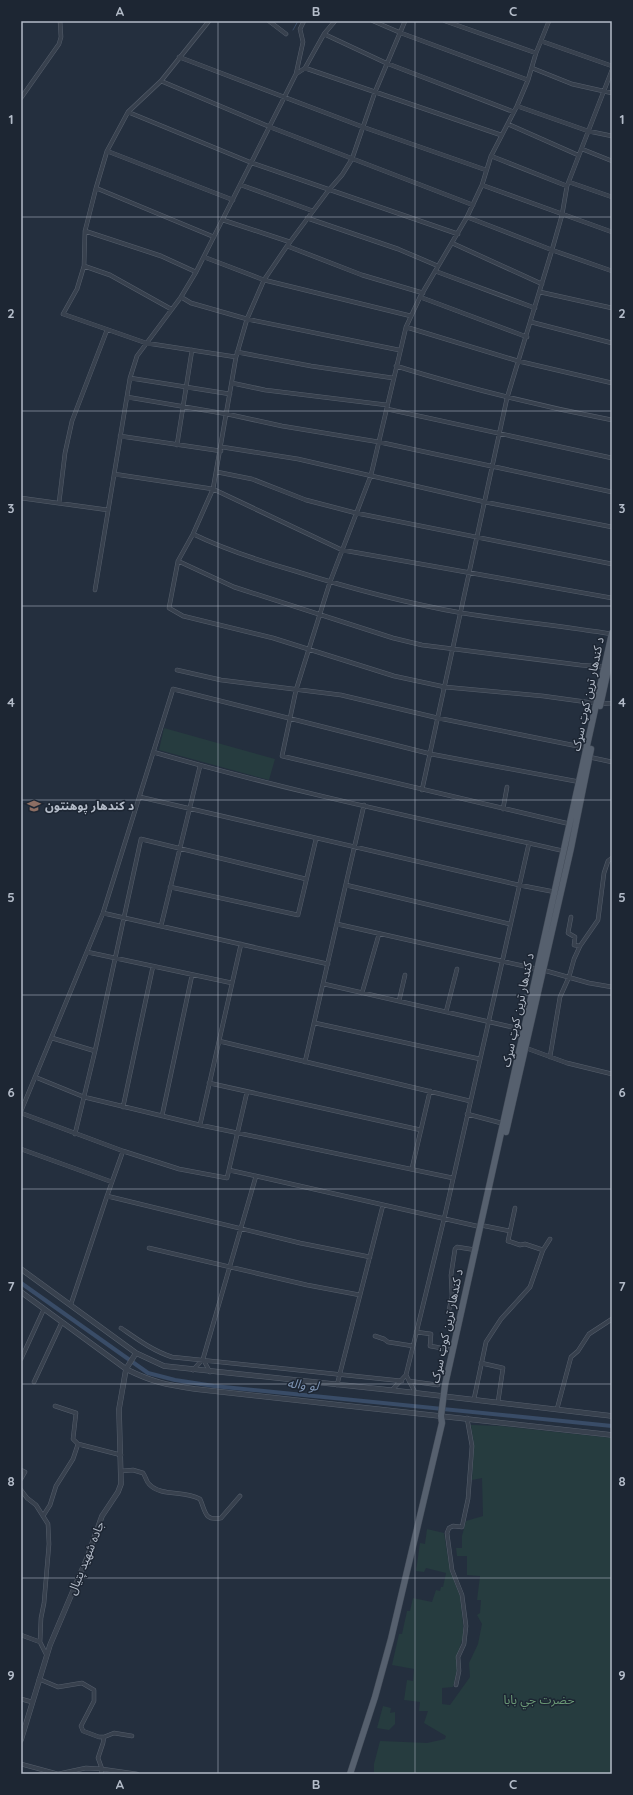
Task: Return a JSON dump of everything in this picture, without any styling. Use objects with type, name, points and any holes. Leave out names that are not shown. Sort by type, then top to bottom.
[{"type":"main road","name":"د کندهار ترين کوټ سړک","points":[[608,667],[612,633]]},
{"type":"main road","name":"د کندهار ترين کوټ سړک","points":[[506,1124],[526,1048],[555,892],[564,851],[569,843],[570,824],[587,748],[612,652]]},
{"type":"main road","name":"د کندهار ترين کوټ سړک","points":[[443,1396],[448,1386],[506,1124],[525,1030],[541,970],[589,756],[599,703]]},
{"type":"main road","name":"د کندهار ترين کوټ سړک","points":[[443,1396],[476,1250],[483,1226]]},
{"type":"main road","points":[[350,1774],[393,1632],[420,1508],[442,1424],[441,1414],[443,1396]]},
{"type":"main road","points":[[346,1774],[374,1695]]},
{"type":"street","points":[[21,98],[59,44],[61,37],[60,21]]},
{"type":"street","points":[[209,21],[161,81],[128,112],[108,151],[96,188],[85,231],[84,266],[76,289],[63,314],[146,343],[236,357]]},
{"type":"street","points":[[269,21],[286,34]]},
{"type":"street","points":[[95,590],[130,378],[137,356],[181,296],[196,272],[285,97],[296,74],[303,42],[300,29],[304,21]]},
{"type":"street","points":[[296,74],[305,68],[324,34],[336,21]]},
{"type":"street","points":[[373,21],[401,33],[528,80]]},
{"type":"street","points":[[405,21],[401,33],[386,63],[352,159],[342,175],[286,246],[264,280],[247,319],[237,352],[213,489],[193,534],[178,561],[169,608],[183,616],[274,638],[394,676],[445,687],[599,703],[612,703]]},
{"type":"street","points":[[444,21],[536,53]]},
{"type":"street","points":[[549,21],[536,53],[528,80],[517,106],[491,156],[482,185],[473,205],[458,234],[435,271],[406,327],[371,475],[330,582],[296,690],[282,756],[570,824]]},
{"type":"street","points":[[324,34],[386,63],[514,112]]},
{"type":"street","points":[[541,41],[612,66]]},
{"type":"street","points":[[179,57],[363,127],[486,170]]},
{"type":"street","points":[[305,68],[501,135]]},
{"type":"street","points":[[532,68],[572,84],[612,93]]},
{"type":"street","points":[[422,790],[478,538],[492,466],[501,433],[507,398],[527,337],[562,215],[568,184],[588,131],[605,92],[612,70]]},
{"type":"street","points":[[161,81],[270,127],[473,205]]},
{"type":"street","points":[[517,106],[588,131],[612,136]]},
{"type":"street","points":[[128,112],[252,163],[328,191],[458,234]]},
{"type":"street","points":[[508,124],[578,156]]},
{"type":"street","points":[[582,149],[612,161]]},
{"type":"street","points":[[108,151],[233,200]]},
{"type":"street","points":[[491,156],[568,184],[612,197]]},
{"type":"street","points":[[241,185],[313,211]]},
{"type":"street","points":[[482,185],[612,232]]},
{"type":"street","points":[[96,188],[214,237]]},
{"type":"street","points":[[467,217],[552,250],[612,270]]},
{"type":"street","points":[[308,218],[438,266]]},
{"type":"street","points":[[223,220],[290,242]]},
{"type":"street","points":[[85,231],[161,256],[196,272]]},
{"type":"street","points":[[452,243],[542,284]]},
{"type":"street","points":[[286,246],[362,275],[422,295],[527,337]]},
{"type":"street","points":[[204,257],[264,280],[411,316]]},
{"type":"street","points":[[84,266],[110,275],[171,309]]},
{"type":"street","points":[[435,271],[535,308]]},
{"type":"street","points":[[540,292],[612,308]]},
{"type":"street","points":[[181,296],[192,303],[247,319],[400,350]]},
{"type":"street","points":[[531,322],[612,343]]},
{"type":"street","points":[[406,327],[518,361],[612,384]]},
{"type":"street","points":[[59,503],[65,453],[72,420],[107,330]]},
{"type":"street","points":[[177,445],[192,350]]},
{"type":"street","points":[[237,352],[311,366],[393,378]]},
{"type":"street","points":[[396,366],[452,384],[507,398],[612,420]]},
{"type":"street","points":[[130,378],[230,394]]},
{"type":"street","points":[[232,383],[265,390],[387,407],[612,458]]},
{"type":"street","points":[[127,396],[227,414],[282,426],[379,442],[612,492]]},
{"type":"street","points":[[120,436],[177,445],[276,455],[371,475],[485,502],[612,527]]},
{"type":"street","points":[[217,472],[252,479],[306,500],[356,513],[612,564]]},
{"type":"street","points":[[114,474],[213,489],[342,550],[612,598]]},
{"type":"street","points":[[21,498],[108,510]]},
{"type":"street","points":[[193,534],[240,555],[330,582],[461,613],[612,633]]},
{"type":"street","points":[[178,561],[234,587],[393,638],[422,645],[580,666],[608,667]]},
{"type":"street","points":[[178,670],[221,680],[341,695],[438,718],[587,748]]},
{"type":"street","points":[[247,1092],[227,1178],[179,1169],[75,1134],[21,1112],[102,913],[173,689],[290,717],[431,754],[580,782]]},
{"type":"street","points":[[153,752],[200,766],[364,806],[564,851]]},
{"type":"street","points":[[589,756],[612,762]]},
{"type":"street","points":[[161,926],[188,810],[200,766]]},
{"type":"street","points":[[503,809],[507,787]]},
{"type":"street","points":[[140,797],[188,810],[555,892]]},
{"type":"street","points":[[305,1062],[364,806]]},
{"type":"street","points":[[170,887],[298,915],[316,839]]},
{"type":"street","points":[[75,1134],[142,840],[306,878]]},
{"type":"street","points":[[392,1390],[402,1381],[406,1374],[444,1219],[529,843]]},
{"type":"street","points":[[550,1057],[560,997],[580,946],[598,920],[604,873],[608,862],[612,858]]},
{"type":"street","points":[[346,885],[510,924]]},
{"type":"street","points":[[102,913],[328,964]]},
{"type":"street","points":[[571,917],[568,933],[575,937],[574,945],[580,946]]},
{"type":"street","points":[[337,924],[541,970],[589,983],[612,987]]},
{"type":"street","points":[[362,993],[379,934]]},
{"type":"street","points":[[200,1125],[241,944]]},
{"type":"street","points":[[87,952],[232,983]]},
{"type":"street","points":[[124,1107],[154,966]]},
{"type":"street","points":[[446,1012],[458,969]]},
{"type":"street","points":[[162,1116],[192,975]]},
{"type":"street","points":[[399,1001],[404,975]]},
{"type":"street","points":[[324,984],[525,1030]]},
{"type":"street","points":[[315,1023],[480,1060]]},
{"type":"street","points":[[52,1038],[95,1051]]},
{"type":"street","points":[[219,1041],[470,1100]]},
{"type":"street","points":[[526,1048],[550,1057],[612,1074]]},
{"type":"street","points":[[35,1077],[84,1097],[124,1107],[200,1125],[412,1168],[453,1178]]},
{"type":"street","points":[[209,1083],[421,1130]]},
{"type":"street","points":[[412,1168],[430,1091]]},
{"type":"street","points":[[467,1114],[506,1124]]},
{"type":"street","points":[[21,1149],[112,1182]]},
{"type":"street","points":[[70,1304],[124,1151]]},
{"type":"street","points":[[229,1170],[383,1206],[510,1231]]},
{"type":"street","points":[[193,1370],[203,1359],[256,1176]]},
{"type":"street","points":[[107,1196],[300,1243],[370,1257]]},
{"type":"street","points":[[337,1385],[383,1206]]},
{"type":"street","points":[[515,1208],[509,1242],[520,1245],[524,1244],[543,1250]]},
{"type":"street","points":[[474,1399],[486,1342],[501,1319],[530,1287],[543,1250],[550,1239]]},
{"type":"street","points":[[449,1310],[452,1296],[451,1275],[455,1249],[457,1247],[476,1250]]},
{"type":"street","points":[[149,1248],[230,1268],[360,1295]]},
{"type":"street","points":[[21,1269],[70,1304],[135,1355],[164,1366],[210,1372],[415,1392],[612,1416]]},
{"type":"street","points":[[21,1292],[127,1367],[161,1384],[441,1414],[612,1435]]},
{"type":"street","points":[[21,1359],[44,1309]]},
{"type":"street","points":[[557,1409],[571,1357],[578,1351],[589,1334],[612,1319]]},
{"type":"street","points":[[34,1382],[62,1322]]},
{"type":"street","points":[[121,1328],[163,1354],[172,1357],[203,1359],[402,1381]]},
{"type":"street","points":[[416,1332],[431,1334],[430,1346],[453,1350]]},
{"type":"street","points":[[375,1336],[388,1342],[413,1346]]},
{"type":"street","name":"جاده شهید پتیال","points":[[21,1740],[46,1654],[87,1558],[102,1516],[118,1492],[121,1484],[122,1471],[119,1409],[127,1367],[135,1355]]},
{"type":"street","points":[[203,1359],[210,1372]]},
{"type":"street","points":[[481,1363],[503,1368],[498,1402]]},
{"type":"street","points":[[406,1374],[408,1381],[415,1392]]},
{"type":"street","points":[[408,1381],[438,1385]]},
{"type":"street","points":[[55,1406],[76,1414],[73,1439],[78,1444],[121,1455]]},
{"type":"street","points":[[456,1685],[459,1670],[458,1657],[464,1644],[466,1626],[462,1595],[452,1570],[447,1533],[448,1528],[453,1526],[462,1527],[468,1499],[472,1446],[467,1418]]},
{"type":"street","points":[[43,1516],[50,1505],[56,1486],[73,1459],[78,1444]]},
{"type":"street","points":[[21,1470],[25,1472],[21,1478]]},
{"type":"street","points":[[122,1471],[132,1470],[143,1473],[149,1484],[158,1491],[184,1493],[200,1499],[204,1512],[209,1518],[221,1518],[240,1496]]},
{"type":"street","points":[[21,1490],[27,1498],[36,1505],[48,1524],[49,1544],[40,1642],[46,1654]]},
{"type":"street","points":[[21,1635],[40,1642]]},
{"type":"street","points":[[39,1679],[58,1687],[82,1683],[90,1686],[95,1695],[94,1701],[80,1726],[86,1732],[104,1737],[114,1733],[132,1736]]},
{"type":"street","points":[[21,1699],[32,1702]]},
{"type":"street","points":[[101,1774],[102,1768],[98,1758],[104,1737]]},
{"type":"street","points":[[21,1764],[58,1774],[86,1768],[102,1768],[136,1774]]},
{"type":"green space","points":[[164,728],[275,759],[269,780],[159,750]]},
{"type":"green space","name":"حضرت جي بابا","points":[[471,1425],[501,1426],[612,1438],[612,1774],[374,1774],[374,1764],[380,1741],[427,1743],[445,1739],[446,1736],[424,1723],[428,1711],[419,1711],[420,1702],[404,1700],[407,1680],[413,1681],[414,1669],[392,1665],[399,1634],[402,1634],[407,1611],[410,1611],[413,1598],[432,1602],[436,1590],[440,1591],[441,1587],[443,1587],[446,1573],[426,1568],[424,1572],[416,1571],[420,1543],[425,1544],[427,1529],[444,1533],[450,1571],[460,1596],[463,1625],[463,1637],[457,1656],[457,1670],[453,1687],[442,1688],[442,1704],[450,1705],[470,1677],[469,1663],[478,1644],[482,1624],[477,1615],[480,1613],[481,1600],[477,1600],[480,1576],[467,1575],[467,1556],[457,1556],[456,1548],[462,1548],[462,1536],[466,1521],[483,1516],[482,1478],[472,1480],[474,1445]]},
{"type":"green space","points":[[383,1706],[391,1708],[390,1713],[395,1712],[395,1724],[389,1730],[377,1728]]},
{"type":"waterway","points":[[293,30],[298,21]]},
{"type":"waterway","name":"لو واله","points":[[21,1283],[148,1373],[175,1380],[214,1386],[612,1426]]},
{"type":"place","name":"د کندهار پوهنتون","points":[[34,806]]}]
